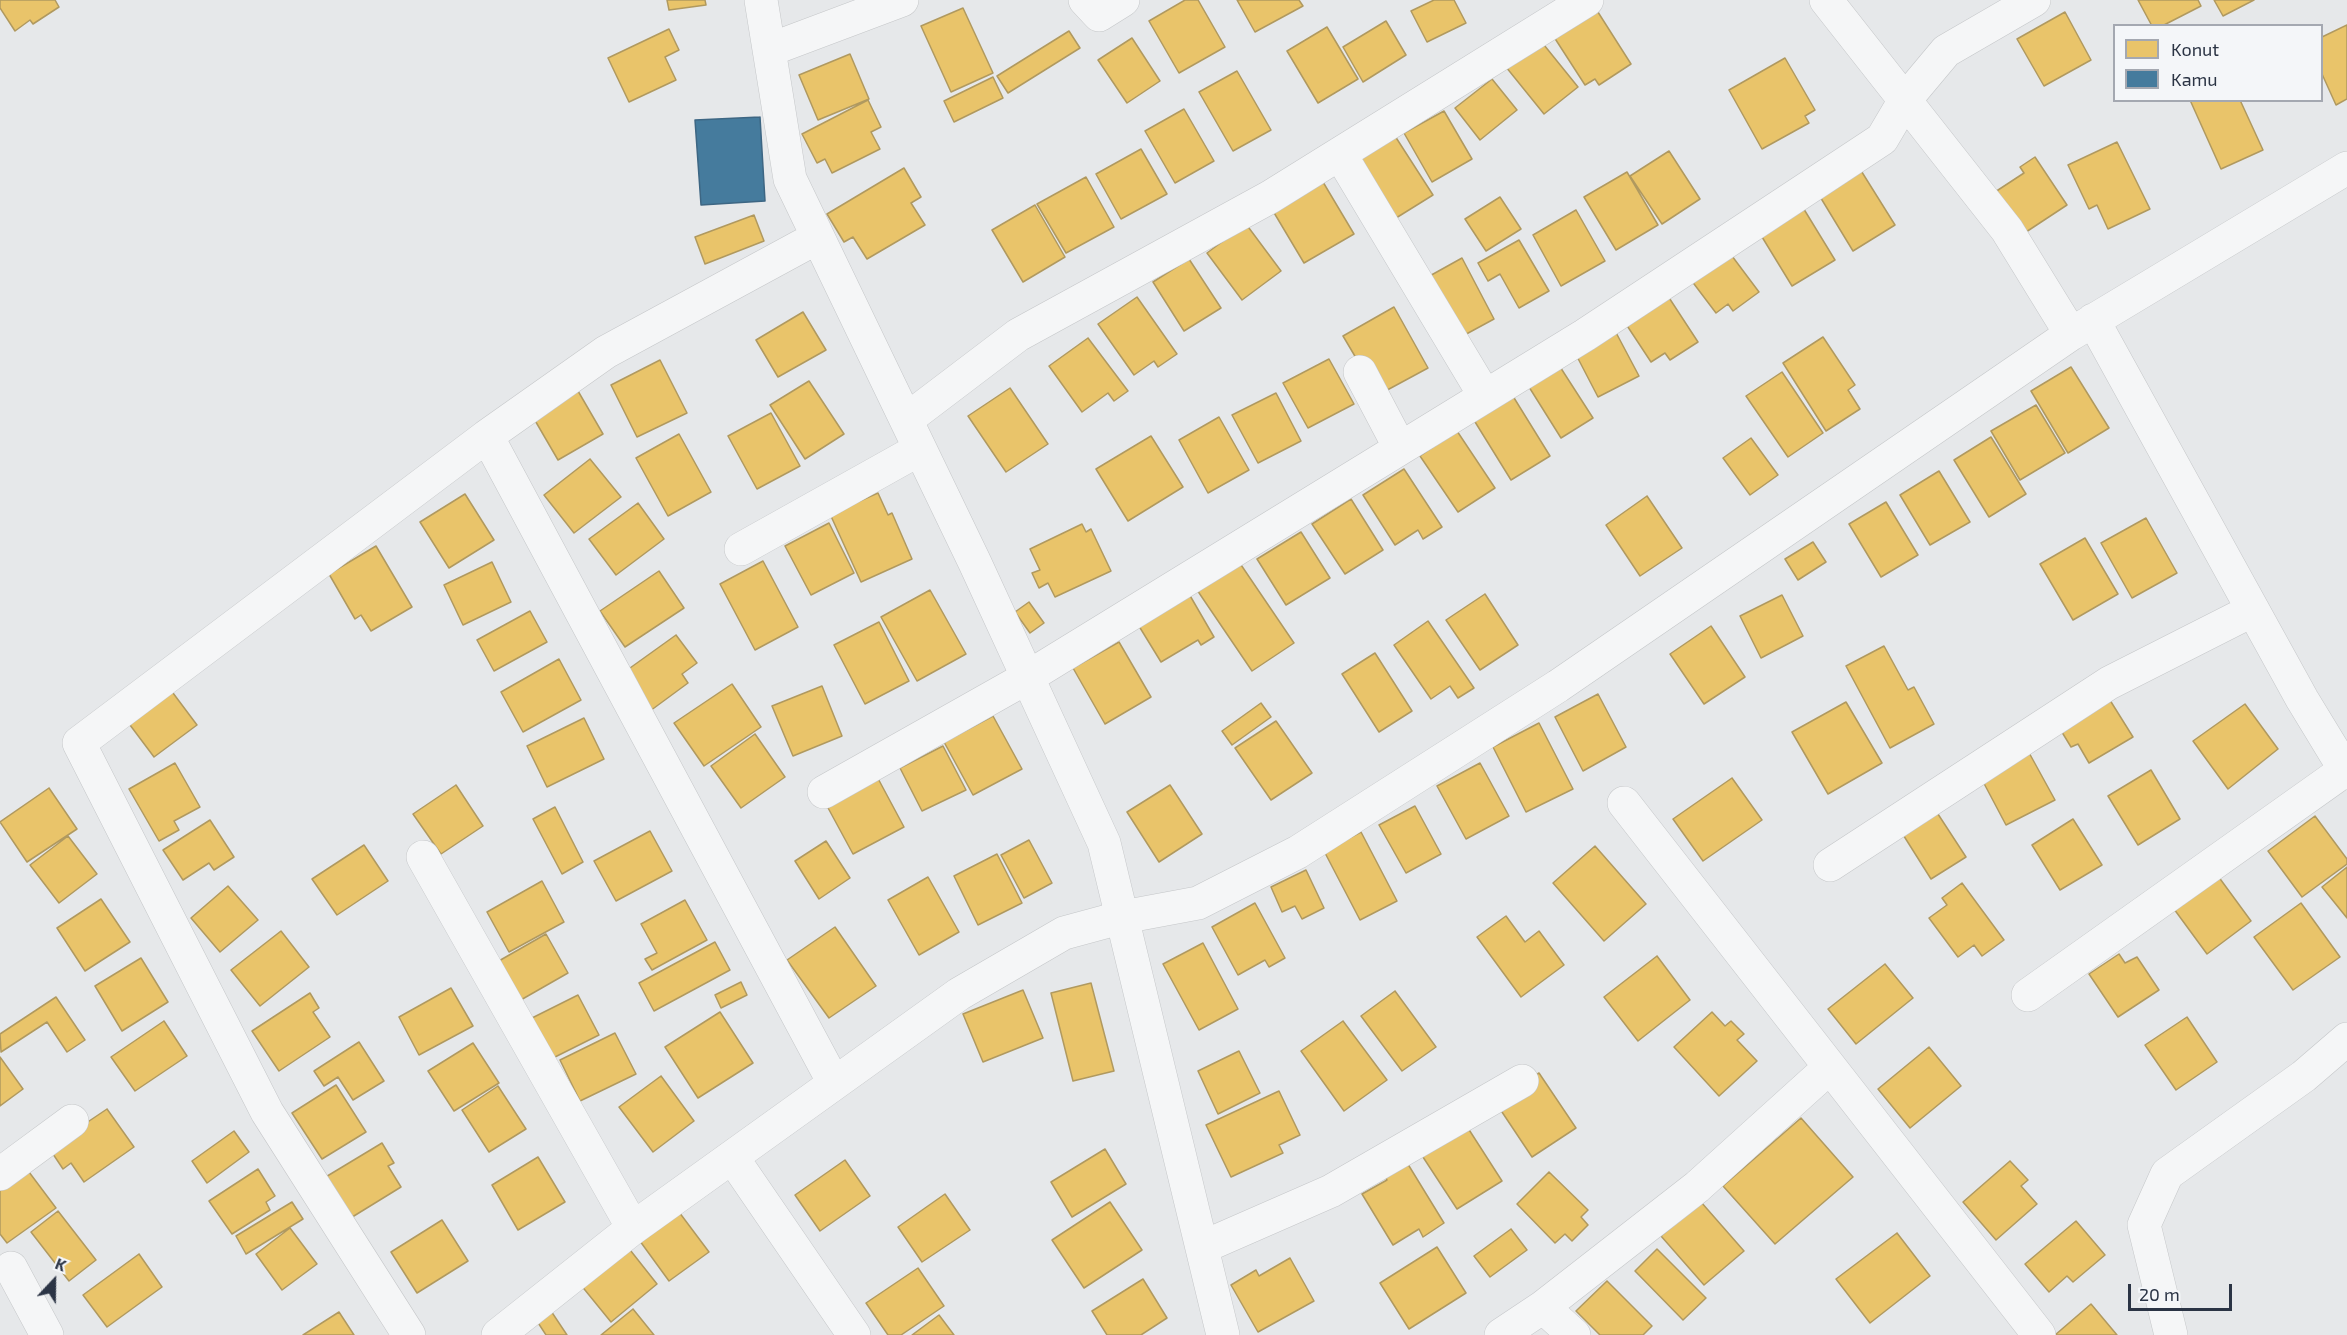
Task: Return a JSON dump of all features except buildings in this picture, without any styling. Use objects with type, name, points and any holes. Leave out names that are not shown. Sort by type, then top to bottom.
[{"type":"street","points":[[761,0],[790,179],[1028,677],[1104,843],[1223,1335]]},
{"type":"street","points":[[769,50],[902,0]]},
{"type":"street","points":[[1085,0],[1099,15],[1123,0]]},
{"type":"street","points":[[906,420],[1018,335],[1270,196],[1587,0]]},
{"type":"street","points":[[1826,0],[2082,327],[2253,610],[2302,699],[2346,772],[2028,995]]},
{"type":"street","points":[[824,792],[1028,677],[1585,335],[1882,139],[1905,100],[1946,51],[2034,0]]},
{"type":"street","points":[[1340,154],[1485,396]]},
{"type":"street","points":[[498,1335],[633,1228],[959,994],[1064,933],[1123,917],[1198,903],[1298,852],[1558,686],[2082,327],[2347,168]]},
{"type":"street","points":[[409,1335],[267,1112],[80,743],[487,436],[606,352],[818,237]]},
{"type":"street","points":[[1360,372],[1400,448]]},
{"type":"street","points":[[487,436],[834,1083]]},
{"type":"street","points":[[741,549],[920,449]]},
{"type":"street","points":[[1830,865],[2109,683],[2253,610]]},
{"type":"street","points":[[1624,803],[2038,1335]]},
{"type":"street","points":[[423,857],[633,1228]]},
{"type":"street","points":[[2171,1335],[2145,1225],[2167,1174],[2304,1076],[2347,1039]]},
{"type":"street","points":[[1501,1335],[1543,1307],[1697,1187],[1830,1067]]},
{"type":"street","points":[[1203,1247],[1331,1191],[1522,1081]]},
{"type":"street","points":[[0,1174],[72,1121]]},
{"type":"street","points":[[732,1156],[854,1335]]},
{"type":"street","points":[[11,1268],[47,1335]]},
{"type":"street","points":[[1543,1307],[1574,1335]]}]
